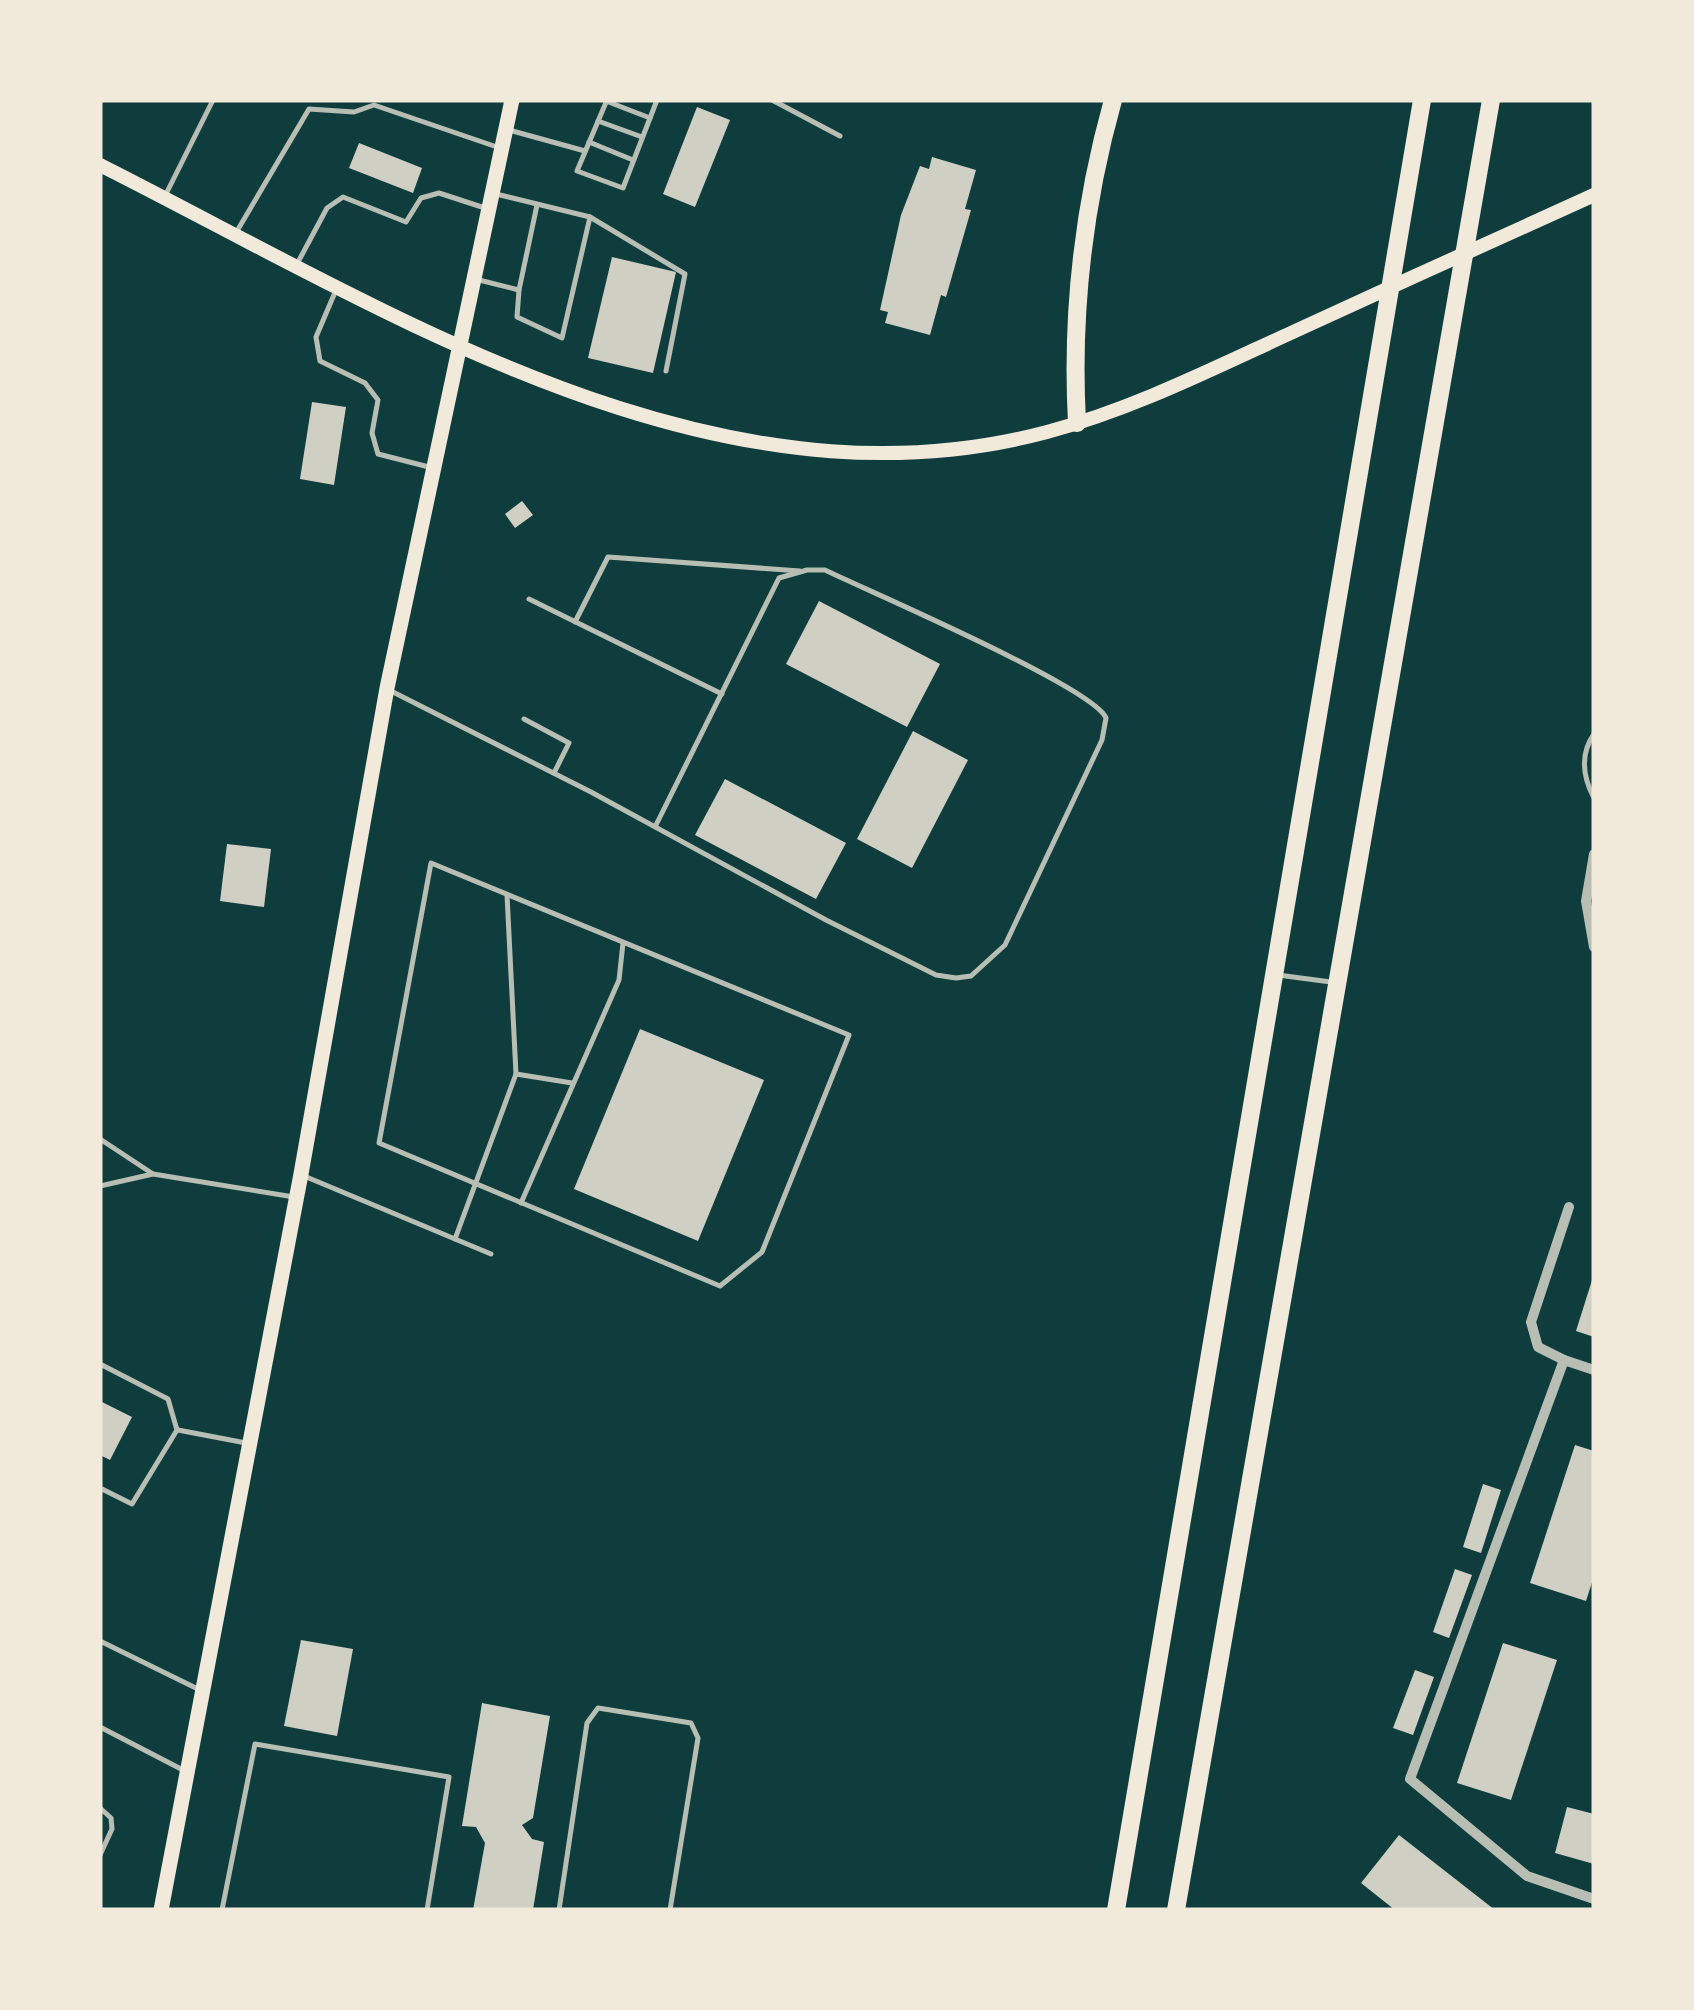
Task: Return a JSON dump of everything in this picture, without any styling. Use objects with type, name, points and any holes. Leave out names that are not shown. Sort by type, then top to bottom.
[{"type":"highway","points":[[1077,423],[1072,340],[1082,244],[1113,100]]},
{"type":"highway","points":[[1116,1910],[1422,100]]},
{"type":"highway","points":[[1176,1910],[1491,100]]},
{"type":"main road","points":[[161,1910],[190,1774],[297,1197],[387,688],[512,100]]},
{"type":"main road","points":[[100,165],[461,344],[656,420],[767,446],[856,452],[936,450],[1006,441],[1077,423],[1158,393],[1594,195]]},
{"type":"street","points":[[1594,854],[1586,901],[1594,946]]},
{"type":"street","points":[[1569,1208],[1530,1322],[1538,1348],[1594,1370]]},
{"type":"street","points":[[1564,1360],[1410,1780],[1526,1876],[1594,1899]]},
{"type":"lane","points":[[164,198],[213,100]]},
{"type":"lane","points":[[650,118],[606,101],[578,170],[622,188],[634,160],[657,100]]},
{"type":"lane","points":[[772,100],[840,136]]},
{"type":"lane","points":[[235,234],[308,110],[354,112],[374,105],[502,149]]},
{"type":"lane","points":[[598,121],[642,138]]},
{"type":"lane","points":[[506,129],[586,151]]},
{"type":"lane","points":[[589,142],[634,160]]},
{"type":"lane","points":[[296,264],[327,208],[342,197],[406,222],[420,198],[439,193],[492,202],[537,204],[590,217],[685,274],[666,371]]},
{"type":"lane","points":[[537,204],[517,318],[562,338],[590,217]]},
{"type":"lane","points":[[476,279],[519,290]]},
{"type":"lane","points":[[338,285],[316,338],[320,361],[365,384],[378,400],[372,434],[378,454],[432,468]]},
{"type":"lane","points":[[387,688],[936,974],[972,976],[1005,945],[1102,740],[1103,711],[970,638],[825,570],[608,557],[575,622]]},
{"type":"lane","points":[[655,827],[778,578],[803,571]]},
{"type":"lane","points":[[529,600],[722,694]]},
{"type":"lane","points":[[524,719],[569,743],[554,773]]},
{"type":"lane","points":[[1594,734],[1584,752],[1584,777],[1594,798]]},
{"type":"lane","points":[[431,864],[623,943],[849,1036],[762,1252],[720,1286],[379,1144],[431,864]]},
{"type":"lane","points":[[455,1239],[516,1074],[507,896]]},
{"type":"lane","points":[[521,1203],[618,980],[623,943]]},
{"type":"lane","points":[[1272,974],[1339,984]]},
{"type":"lane","points":[[516,1074],[574,1083]]},
{"type":"lane","points":[[100,1139],[152,1174]]},
{"type":"lane","points":[[100,1186],[152,1174],[297,1197]]},
{"type":"lane","points":[[301,1174],[491,1254]]},
{"type":"lane","points":[[100,1364],[168,1399],[177,1430],[132,1504],[100,1488]]},
{"type":"lane","points":[[177,1430],[249,1444]]},
{"type":"lane","points":[[100,1641],[204,1692]]},
{"type":"lane","points":[[559,1910],[587,1723],[598,1708],[691,1723],[698,1738],[670,1910]]},
{"type":"lane","points":[[100,1727],[190,1774]]},
{"type":"lane","points":[[222,1910],[255,1744],[449,1777],[427,1910]]},
{"type":"lane","points":[[100,1808],[111,1818],[112,1828],[100,1855]]},
{"type":"building","points":[[697,107],[730,120],[695,207],[663,194]]},
{"type":"building","points":[[359,143],[422,168],[413,193],[349,168]]},
{"type":"building","points":[[932,157],[976,170],[965,209],[971,210],[946,297],[941,295],[930,335],[885,323],[888,312],[880,310],[901,215],[920,166],[929,169]]},
{"type":"building","points":[[612,257],[676,272],[653,373],[588,358]]},
{"type":"building","points":[[312,402],[346,407],[334,485],[300,479]]},
{"type":"building","points":[[522,501],[533,515],[515,528],[505,514]]},
{"type":"building","points":[[819,601],[940,664],[907,727],[786,664]]},
{"type":"building","points":[[913,731],[968,760],[912,868],[857,839]]},
{"type":"building","points":[[725,779],[846,843],[816,899],[695,835]]},
{"type":"building","points":[[227,844],[271,849],[264,907],[220,901]]},
{"type":"building","points":[[640,1029],[764,1080],[698,1241],[574,1189]]},
{"type":"building","points":[[1594,1277],[1594,1337],[1576,1331]]},
{"type":"building","points":[[100,1401],[132,1417],[110,1460],[100,1455]]},
{"type":"building","points":[[1575,1445],[1594,1451],[1594,1576],[1586,1601],[1530,1583]]},
{"type":"building","points":[[1483,1484],[1501,1490],[1481,1553],[1463,1547]]},
{"type":"building","points":[[1455,1569],[1472,1575],[1449,1638],[1433,1632]]},
{"type":"building","points":[[301,1640],[353,1649],[337,1736],[284,1726]]},
{"type":"building","points":[[1503,1643],[1557,1660],[1511,1800],[1457,1783]]},
{"type":"building","points":[[1415,1670],[1434,1677],[1413,1735],[1393,1728]]},
{"type":"building","points":[[482,1703],[550,1716],[533,1818],[522,1825],[532,1839],[544,1842],[533,1910],[473,1910],[485,1843],[476,1827],[462,1826]]},
{"type":"building","points":[[1567,1807],[1594,1814],[1594,1864],[1555,1853]]},
{"type":"building","points":[[1399,1835],[1495,1910],[1395,1910],[1361,1883]]}]
